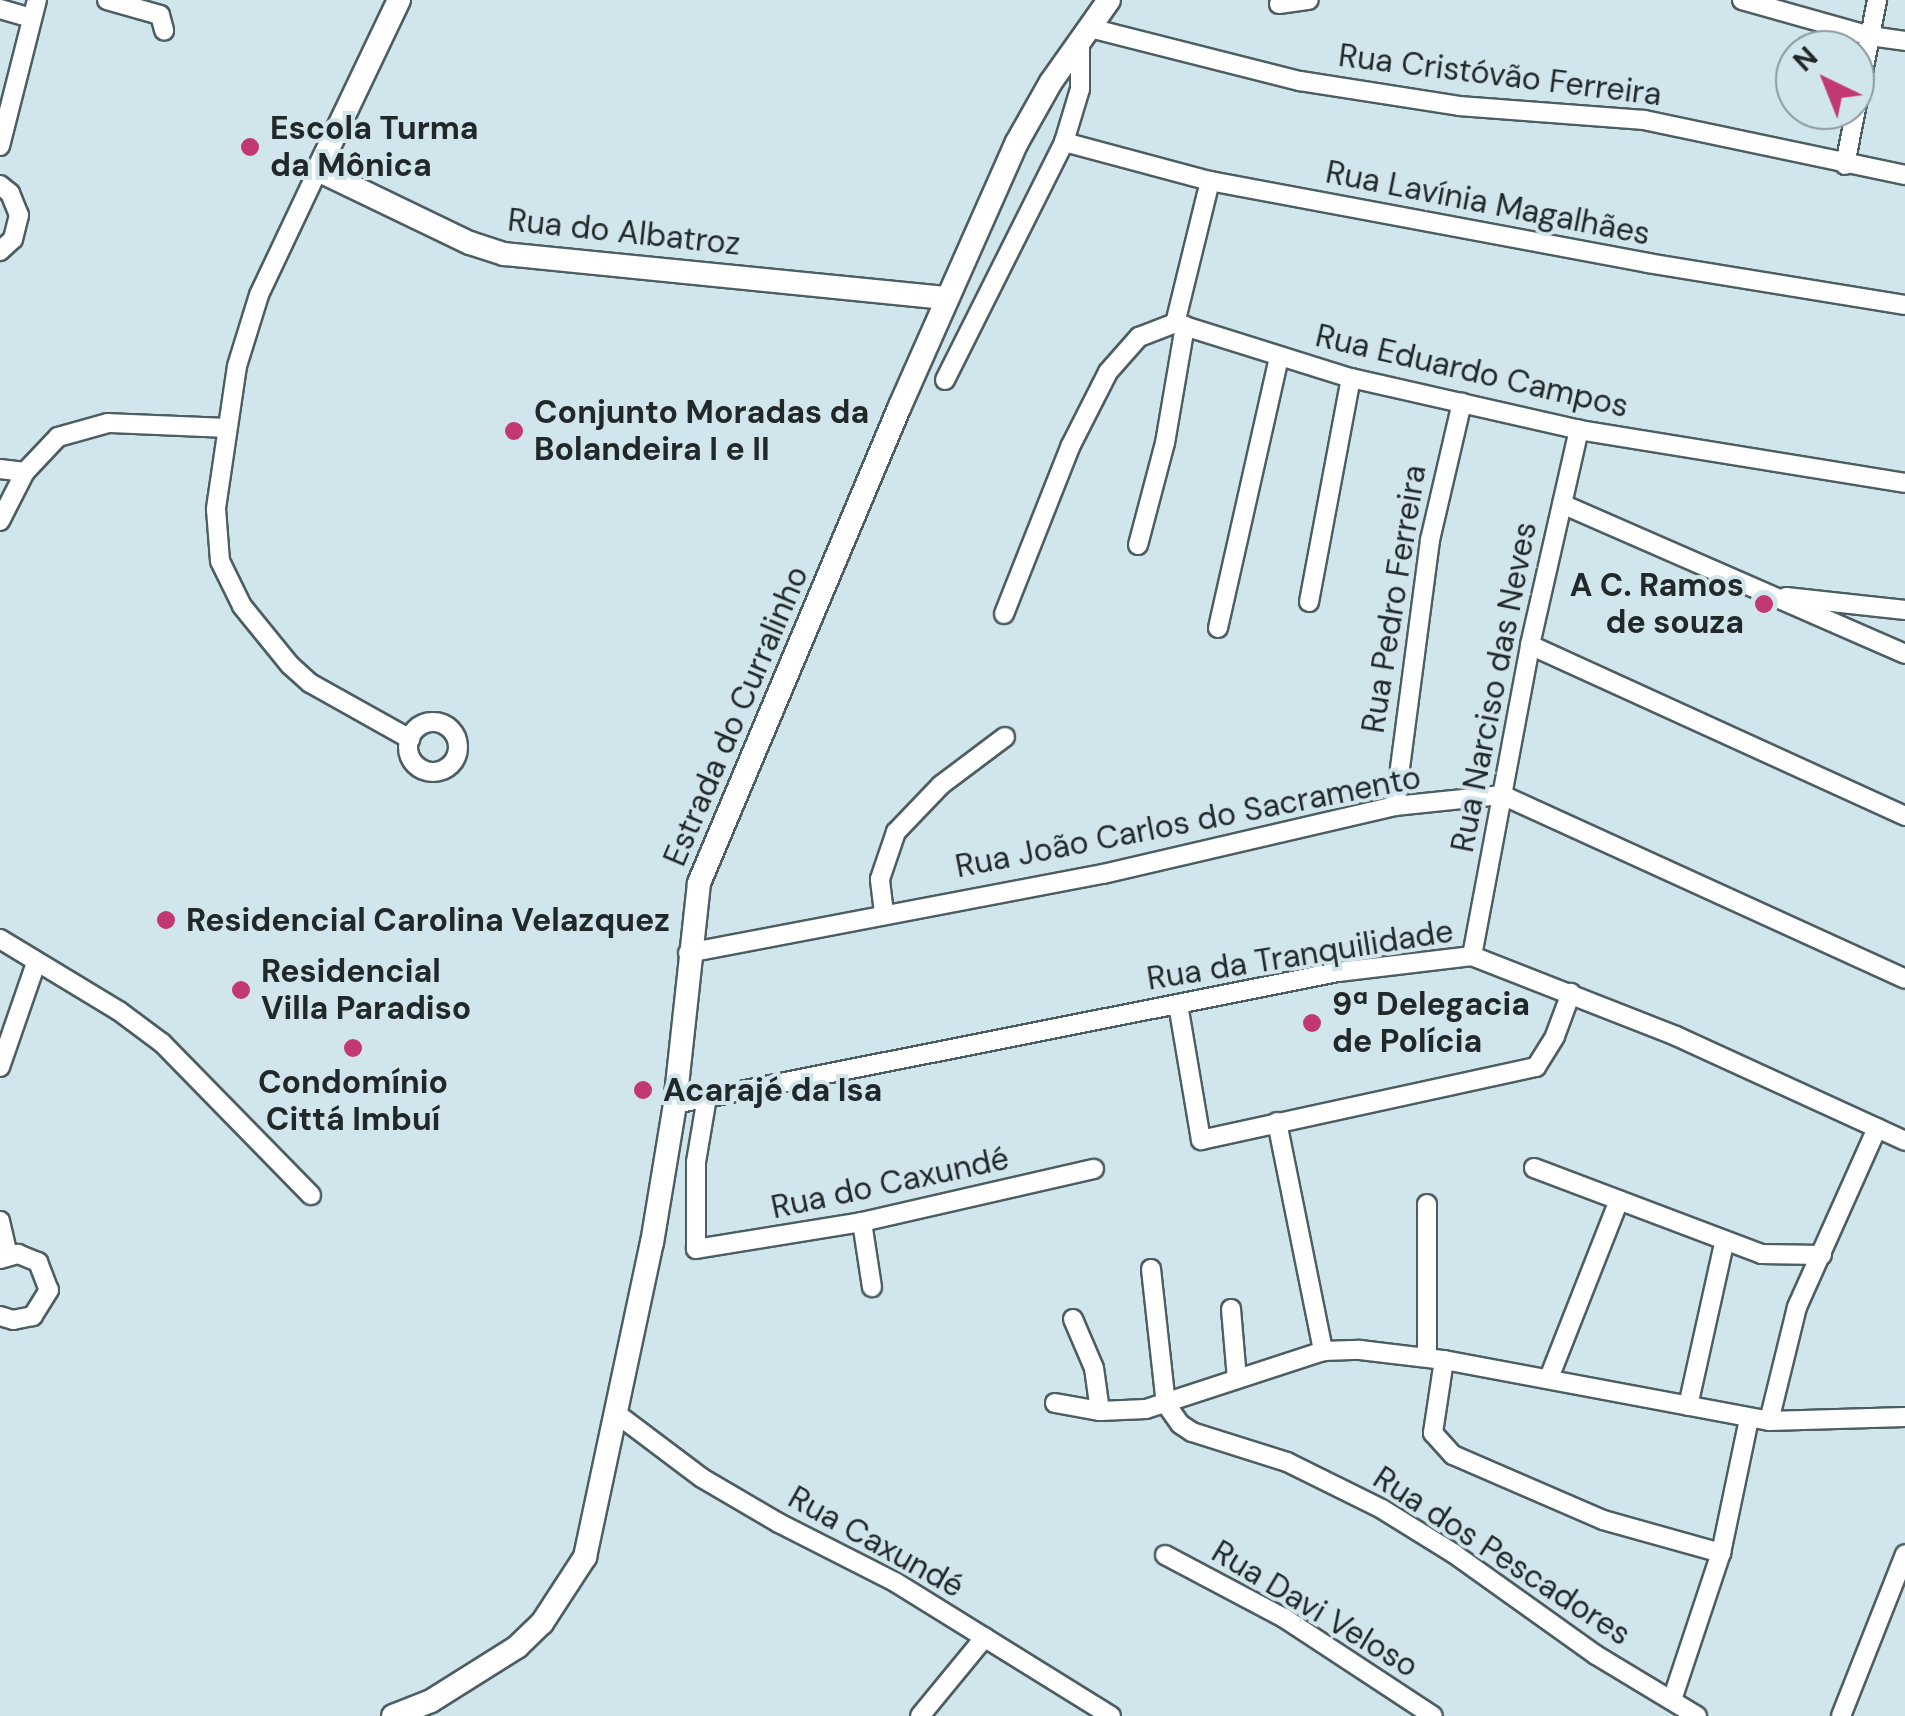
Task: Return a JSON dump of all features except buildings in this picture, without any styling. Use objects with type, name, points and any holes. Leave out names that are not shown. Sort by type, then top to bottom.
[{"type":"street","points":[[106,0],[160,15],[164,30]]},
{"type":"street","points":[[399,0],[246,332],[225,428],[217,538],[220,561],[242,606],[274,649],[310,682],[410,739]]},
{"type":"street","name":"Estrada do Curralinho","points":[[393,1716],[486,1668],[542,1622],[584,1557],[617,1414],[675,1104],[688,953],[699,883],[946,298],[1032,113],[1108,0]]},
{"type":"street","points":[[1278,4],[1309,0]]},
{"type":"street","points":[[1742,0],[1849,30]]},
{"type":"street","points":[[1871,30],[1877,0]]},
{"type":"street","points":[[0,9],[35,9],[0,146]]},
{"type":"street","points":[[946,380],[1064,142],[1080,89],[1085,36]]},
{"type":"street","name":"Rua Cristóvão Ferreira","points":[[1085,36],[1300,81],[1459,106],[1644,120],[1905,176]]},
{"type":"street","points":[[1875,37],[1905,41]]},
{"type":"street","points":[[1846,164],[1852,130]]},
{"type":"street","name":"Rua Lavínia Magalhães","points":[[1064,142],[1210,181],[1648,263],[1905,305]]},
{"type":"street","name":"Rua do Albatroz","points":[[318,170],[470,243],[504,254],[946,298]]},
{"type":"street","points":[[1138,545],[1165,443],[1180,325],[1210,181]]},
{"type":"street","points":[[0,185],[16,203],[19,216],[13,239],[0,251]]},
{"type":"street","points":[[1004,614],[1070,448],[1108,372],[1139,338],[1180,325]]},
{"type":"street","name":"Rua Eduardo Campos","points":[[1180,325],[1351,378],[1579,430],[1905,483]]},
{"type":"street","points":[[1218,628],[1279,358]]},
{"type":"street","points":[[1309,602],[1351,378]]},
{"type":"street","name":"Rua Pedro Ferreira","points":[[1396,806],[1430,540],[1462,404]]},
{"type":"street","points":[[0,521],[25,472],[58,437],[82,427],[132,422],[225,428]]},
{"type":"street","name":"Rua Narciso das Neves","points":[[1472,956],[1530,645],[1579,430]]},
{"type":"street","points":[[0,469],[25,472]]},
{"type":"street","points":[[1562,504],[1905,654]]},
{"type":"street","points":[[1771,596],[1905,610]]},
{"type":"street","points":[[1530,645],[1905,816]]},
{"type":"street","points":[[884,913],[880,879],[896,832],[941,785],[1005,737]]},
{"type":"street","points":[[1502,795],[1905,979]]},
{"type":"street","name":"Rua João Carlos do Sacramento","points":[[688,953],[1103,874],[1396,806],[1502,795]]},
{"type":"street","points":[[0,939],[119,1010],[162,1043],[311,1195]]},
{"type":"street","name":"Rua da Tranquilidade","points":[[675,1104],[1338,972],[1472,956],[1571,993],[1905,1141]]},
{"type":"street","points":[[0,1067],[36,963]]},
{"type":"street","points":[[1178,1004],[1201,1140],[1536,1067],[1556,1036],[1571,993]]},
{"type":"street","name":"Rua do Caxundé","points":[[708,1098],[696,1162],[696,1249],[862,1222],[1094,1169]]},
{"type":"street","points":[[1277,1122],[1323,1351]]},
{"type":"street","points":[[1769,1421],[1785,1341],[1877,1128]]},
{"type":"street","points":[[1534,1168],[1724,1242],[1779,1258],[1822,1255]]},
{"type":"street","points":[[1549,1378],[1619,1200]]},
{"type":"street","points":[[1427,1204],[1435,1358],[1433,1433],[1453,1455],[1603,1520],[1721,1552]]},
{"type":"street","points":[[0,1221],[4,1257],[38,1262],[49,1279],[47,1300],[33,1316],[13,1320],[0,1316]]},
{"type":"street","points":[[862,1222],[872,1287]]},
{"type":"street","points":[[1688,1406],[1724,1242]]},
{"type":"street","points":[[1151,1270],[1166,1404]]},
{"type":"street","points":[[1231,1309],[1237,1379]]},
{"type":"street","points":[[1073,1319],[1094,1368],[1100,1411]]},
{"type":"street","points":[[1055,1403],[1100,1411],[1166,1404],[1323,1351],[1435,1358],[1769,1421],[1905,1417]]},
{"type":"street","name":"Rua dos Pescadores","points":[[1166,1404],[1192,1432],[1287,1462],[1412,1527],[1596,1655],[1697,1716]]},
{"type":"street","name":"Rua Caxundé","points":[[617,1414],[702,1478],[985,1636],[1111,1716]]},
{"type":"street","points":[[1672,1700],[1721,1552],[1750,1418]]},
{"type":"street","name":"Rua Davi Veloso","points":[[1165,1554],[1284,1618],[1433,1716]]},
{"type":"street","points":[[1841,1716],[1905,1554]]},
{"type":"street","points":[[920,1716],[985,1636]]},
{"type":"place","name":"Escola Turma da Mônica","points":[[250,147]]},
{"type":"place","name":"Conjunto Moradas da Bolandeira I e II","points":[[514,431]]},
{"type":"place","name":"A C. Ramos de souza","points":[[1764,604]]},
{"type":"place","name":"Residencial Carolina Velazquez","points":[[166,920]]},
{"type":"place","name":"Residencial Villa Paradiso","points":[[241,990]]},
{"type":"place","name":"9ª Delegacia de Polícia","points":[[1312,1023]]},
{"type":"place","name":"Condomínio Cittá Imbuí","points":[[353,1048]]},
{"type":"place","name":"Acarajé da Isa","points":[[643,1090]]}]
